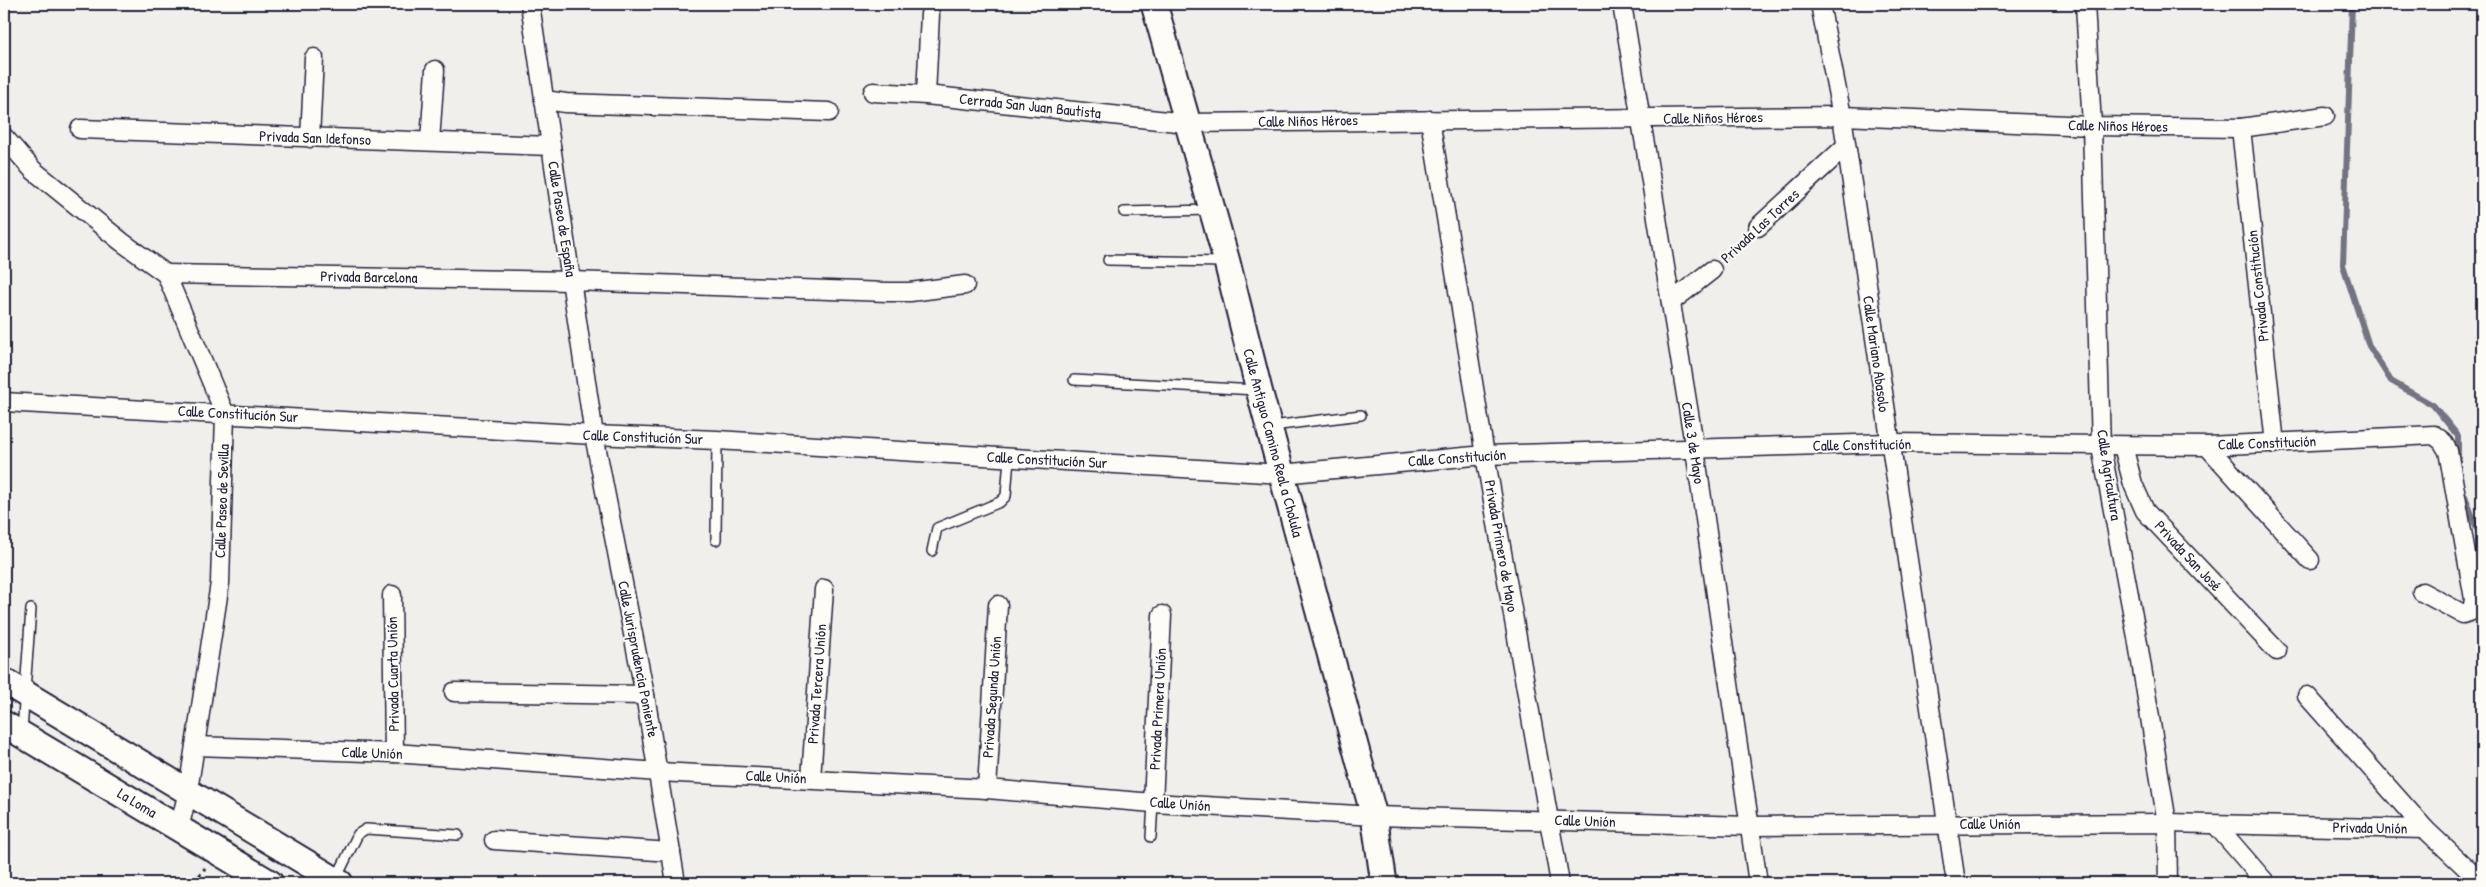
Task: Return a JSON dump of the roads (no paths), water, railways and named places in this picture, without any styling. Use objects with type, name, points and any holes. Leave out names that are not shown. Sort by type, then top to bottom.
[{"type":"main road","name":"Calle Antiguo Camino Real a Cholula","points":[[1154,4],[1186,123],[1227,262],[1281,474],[1374,816],[1384,883]]},
{"type":"main road","points":[[4,681],[338,882]]},
{"type":"main road","name":"La Loma","points":[[13,729],[270,883]]},
{"type":"street","name":"Calle Paseo de España","points":[[530,4],[594,435]]},
{"type":"street","name":"Calle 3 de Mayo","points":[[1622,4],[1695,450],[1758,883]]},
{"type":"street","name":"Calle Mariano Abasolo","points":[[1820,4],[1842,116],[1956,883]]},
{"type":"street","name":"Calle Agricultura","points":[[2085,4],[2092,126],[2102,447],[2137,637],[2167,823],[2168,883]]},
{"type":"street","points":[[926,95],[930,14]]},
{"type":"street","points":[[310,138],[314,58]]},
{"type":"street","points":[[430,141],[435,70]]},
{"type":"street","name":"Cerrada San Juan Bautista","points":[[873,92],[926,95],[1186,123]]},
{"type":"street","points":[[544,100],[566,104],[829,112]]},
{"type":"street","name":"Calle Niños Héroes","points":[[1186,123],[1842,116],[2092,126],[2241,128],[2325,116]]},
{"type":"street","name":"Privada Primero de Mayo","points":[[1430,120],[1485,455],[1560,883]]},
{"type":"street","name":"Privada Constitución","points":[[2241,128],[2275,444]]},
{"type":"street","name":"Privada San Idefonso","points":[[80,129],[551,146]]},
{"type":"street","points":[[4,137],[33,170],[122,242],[166,274]]},
{"type":"street","name":"Privada Las Torres","points":[[1758,227],[1846,146]]},
{"type":"street","name":"Privada Las Torres","points":[[1671,302],[1712,270]]},
{"type":"street","name":"Privada Barcelona","points":[[166,274],[572,281],[888,292],[910,292],[965,285]]},
{"type":"street","name":"Calle Paseo de Sevilla","points":[[166,274],[225,414],[220,583],[196,746],[179,829]]},
{"type":"street","name":"Calle Constitución Sur","points":[[4,402],[594,435],[717,440],[1281,474]]},
{"type":"street","name":"Calle Jurisprudencia Poniente","points":[[594,435],[645,695],[676,883]]},
{"type":"street","name":"Calle Constitución","points":[[1281,474],[1485,455],[1890,443],[2102,447],[2207,446],[2434,435],[2442,441],[2448,451],[2474,599],[2472,611],[2463,614],[2422,592]]},
{"type":"street","name":"Privada San José","points":[[2123,446],[2133,484],[2145,511],[2277,651]]},
{"type":"street","points":[[2207,446],[2310,560]]},
{"type":"street","name":"Privada Tercera Unión","points":[[811,779],[824,589]]},
{"type":"street","name":"Privada Cuarta Unión","points":[[392,595],[394,753]]},
{"type":"street","name":"Privada Segunda Unión","points":[[987,789],[998,605]]},
{"type":"street","name":"Privada Primera Unión","points":[[1153,803],[1162,615]]},
{"type":"street","points":[[454,692],[645,695]]},
{"type":"street","name":"Privada Unión","points":[[2307,696],[2426,829]]},
{"type":"street","name":"Calle Unión","points":[[196,746],[394,753],[659,772],[987,789],[1153,803],[1374,816],[1750,826],[2167,823]]},
{"type":"street","name":"Privada Unión","points":[[2167,823],[2426,829]]},
{"type":"street","points":[[2216,825],[2266,883]]},
{"type":"street","points":[[2426,829],[2482,883]]},
{"type":"street","points":[[494,840],[671,852]]},
{"type":"lane","points":[[1124,212],[1212,210]]},
{"type":"lane","points":[[1108,260],[1227,262]]},
{"type":"lane","points":[[1074,380],[1259,390]]},
{"type":"lane","points":[[1269,426],[1361,415]]},
{"type":"lane","points":[[716,540],[717,440]]},
{"type":"lane","points":[[932,551],[937,528],[1000,502],[1006,496],[1009,458]]},
{"type":"lane","points":[[13,729],[26,694],[31,609]]},
{"type":"lane","points":[[1151,837],[1153,803]]},
{"type":"lane","points":[[338,882],[358,834],[366,829],[458,835]]},
{"type":"waterway","points":[[2352,4],[2343,265],[2369,346],[2391,381],[2433,405],[2458,436],[2458,467]]},
{"type":"waterway","points":[[2465,496],[2482,542]]}]
